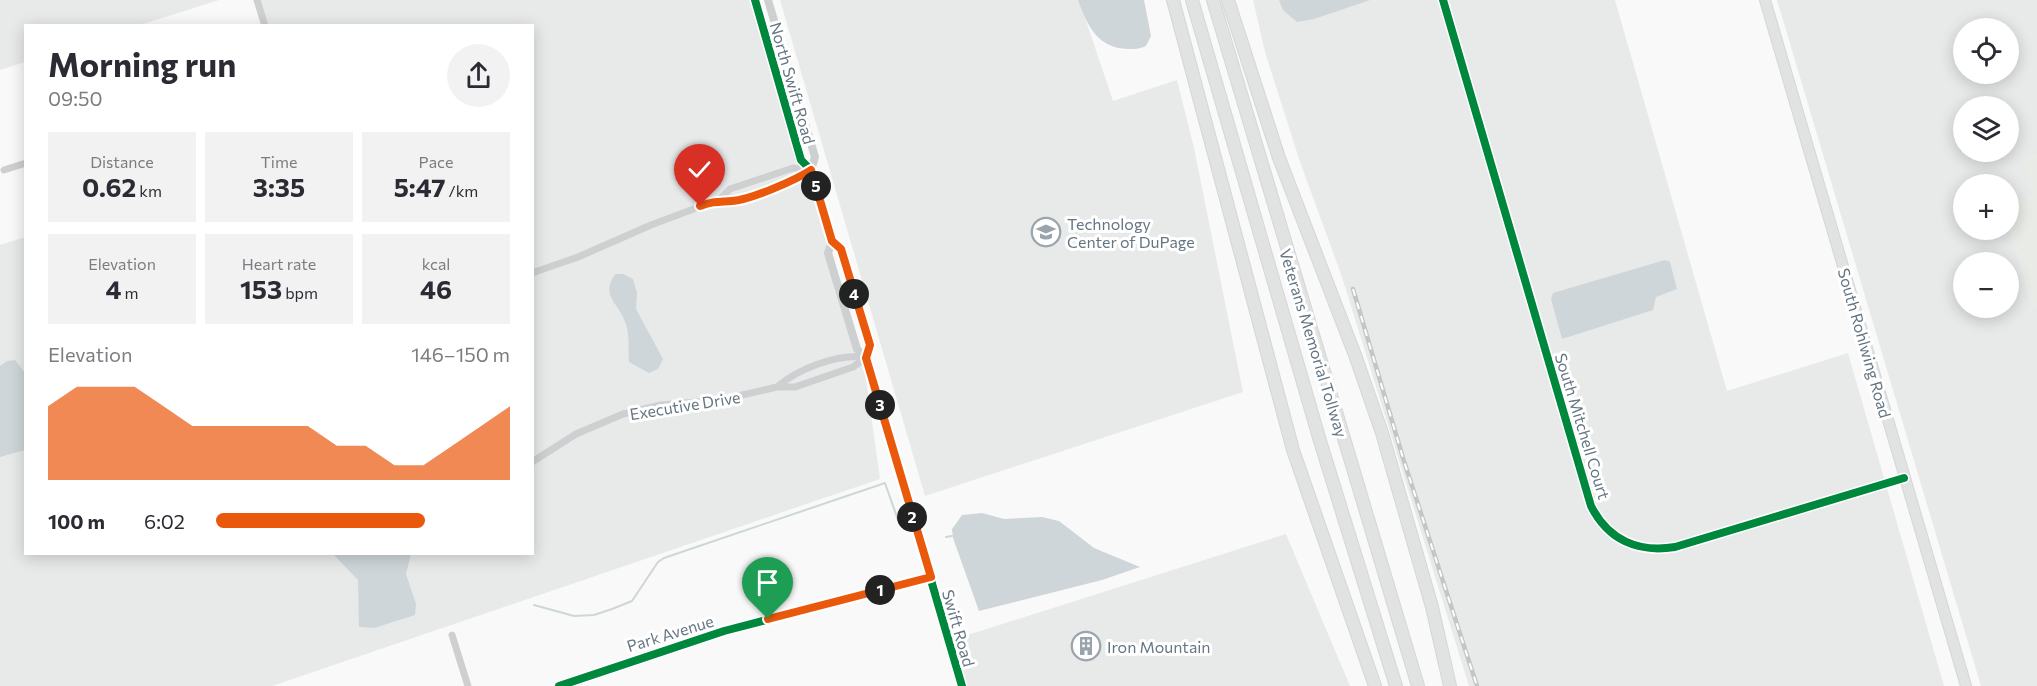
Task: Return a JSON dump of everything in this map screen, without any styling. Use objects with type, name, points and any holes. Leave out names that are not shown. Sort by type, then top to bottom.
[{"type":"highway","points":[[1169,0],[1189,58]]},
{"type":"highway","points":[[1173,0],[1293,450],[1375,686]]},
{"type":"highway","name":"Veterans Memorial Tollway","points":[[1192,0],[1320,441],[1396,686]]},
{"type":"highway","name":"Veterans Memorial Tollway","points":[[1213,0],[1418,686]]},
{"type":"highway","points":[[1228,0],[1279,158],[1355,355],[1382,433],[1432,607],[1450,686]]},
{"type":"highway","points":[[1233,0],[1251,76]]},
{"type":"main road","name":"South Rohlwing Road","points":[[1765,0],[1966,686]]},
{"type":"street","points":[[258,0],[264,24]]},
{"type":"street","name":"North Swift Road","points":[[755,0],[801,160],[811,170]]},
{"type":"street","name":"North Swift Road","points":[[768,0],[814,157],[811,170]]},
{"type":"street","name":"South Mitchell Court","points":[[1443,0],[1591,506],[1606,528],[1622,542],[1639,547],[1655,549],[1675,547],[1904,478]]},
{"type":"street","points":[[4,170],[24,164]]},
{"type":"street","points":[[534,272],[578,257],[651,225],[720,199],[730,189],[793,168],[811,170]]},
{"type":"street","points":[[720,199],[733,201],[797,180],[811,170]]},
{"type":"street","points":[[811,170],[832,241],[841,249],[870,345],[866,358],[857,349],[828,253],[832,241]]},
{"type":"street","name":"Executive Drive","points":[[777,387],[791,375],[849,355],[866,358]]},
{"type":"street","name":"Executive Drive","points":[[534,461],[576,434],[624,414],[661,405],[743,396],[777,387],[795,387],[853,367],[866,358]]},
{"type":"street","name":"Swift Road","points":[[866,358],[962,686]]},
{"type":"street","name":"Park Avenue","points":[[559,686],[724,631],[931,577]]},
{"type":"street","points":[[452,634],[468,686]]},
{"type":"shaded area","points":[[0,0],[219,0],[143,24],[24,24],[24,62],[0,70]]},
{"type":"shaded area","points":[[254,0],[759,0],[864,364],[880,479],[272,686],[0,686],[0,245],[24,237],[24,555],[534,555],[534,24],[262,24]]},
{"type":"shaded area","points":[[780,0],[1079,0],[1113,101],[1177,80],[1194,148],[1243,392],[925,496]]},
{"type":"shaded area","points":[[1078,0],[1144,0],[1151,36],[1146,46],[1135,49],[1117,48],[1101,40],[1085,18]]},
{"type":"shaded area","points":[[1253,0],[1615,0],[1727,391],[1848,353],[1944,686],[1469,686],[1341,274],[1300,162],[1265,52]]},
{"type":"shaded area","points":[[1279,0],[1370,0],[1314,19],[1297,22],[1283,10]]},
{"type":"shaded area","points":[[1777,0],[2037,0],[2037,155],[2023,160],[2034,197],[2019,202],[2019,174],[1953,174],[1953,240],[2014,240],[2017,252],[1953,252],[1953,318],[2019,318],[2019,258],[2033,305],[2037,304],[2037,686],[1981,686]]},
{"type":"shaded area","points":[[2037,155],[2037,304],[2033,305],[2014,240],[2019,240],[2019,202],[2034,197],[2022,160]]},
{"type":"shaded area","points":[[1665,260],[1670,262],[1677,289],[1656,297],[1653,310],[1562,339],[1551,299],[1553,293]]},
{"type":"shaded area","points":[[615,274],[623,274],[633,279],[637,293],[636,309],[663,359],[658,369],[649,373],[629,362],[626,324],[612,299],[609,288]]},
{"type":"shaded area","points":[[15,360],[24,372],[24,450],[0,457],[0,366],[7,361]]},
{"type":"shaded area","points":[[982,513],[1004,519],[1042,517],[1059,521],[1094,548],[1140,567],[1102,580],[979,611],[953,538],[952,529],[962,515]]},
{"type":"shaded area","points":[[1286,534],[1350,686],[965,686],[952,640]]},
{"type":"shaded area","points":[[334,555],[411,555],[406,574],[416,604],[415,615],[374,628],[359,627],[358,580]]},
{"type":"waterway","points":[[534,605],[574,616],[594,615],[612,609],[632,601],[658,562],[664,558],[885,483],[898,520]]},
{"type":"waterway","points":[[946,537],[952,536]]},
{"type":"railway","points":[[1353,289],[1403,458],[1477,686]]},
{"type":"cycle path","points":[[755,0],[801,160],[811,170],[832,241],[841,249],[870,345],[866,358],[962,686]]},
{"type":"cycle path","points":[[1443,0],[1591,506],[1606,528],[1637,546],[1675,547],[1904,478]]},
{"type":"cycle path","points":[[559,686],[724,631],[931,577]]},
{"type":"place","name":"Technology Center of DuPage","points":[[1046,232]]},
{"type":"place","name":"Iron Mountain","points":[[1086,646]]},
{"type":"route","points":[[700,206],[720,199],[733,201],[797,180],[811,170],[832,241],[841,249],[870,345],[866,358],[931,577],[768,619]]}]
